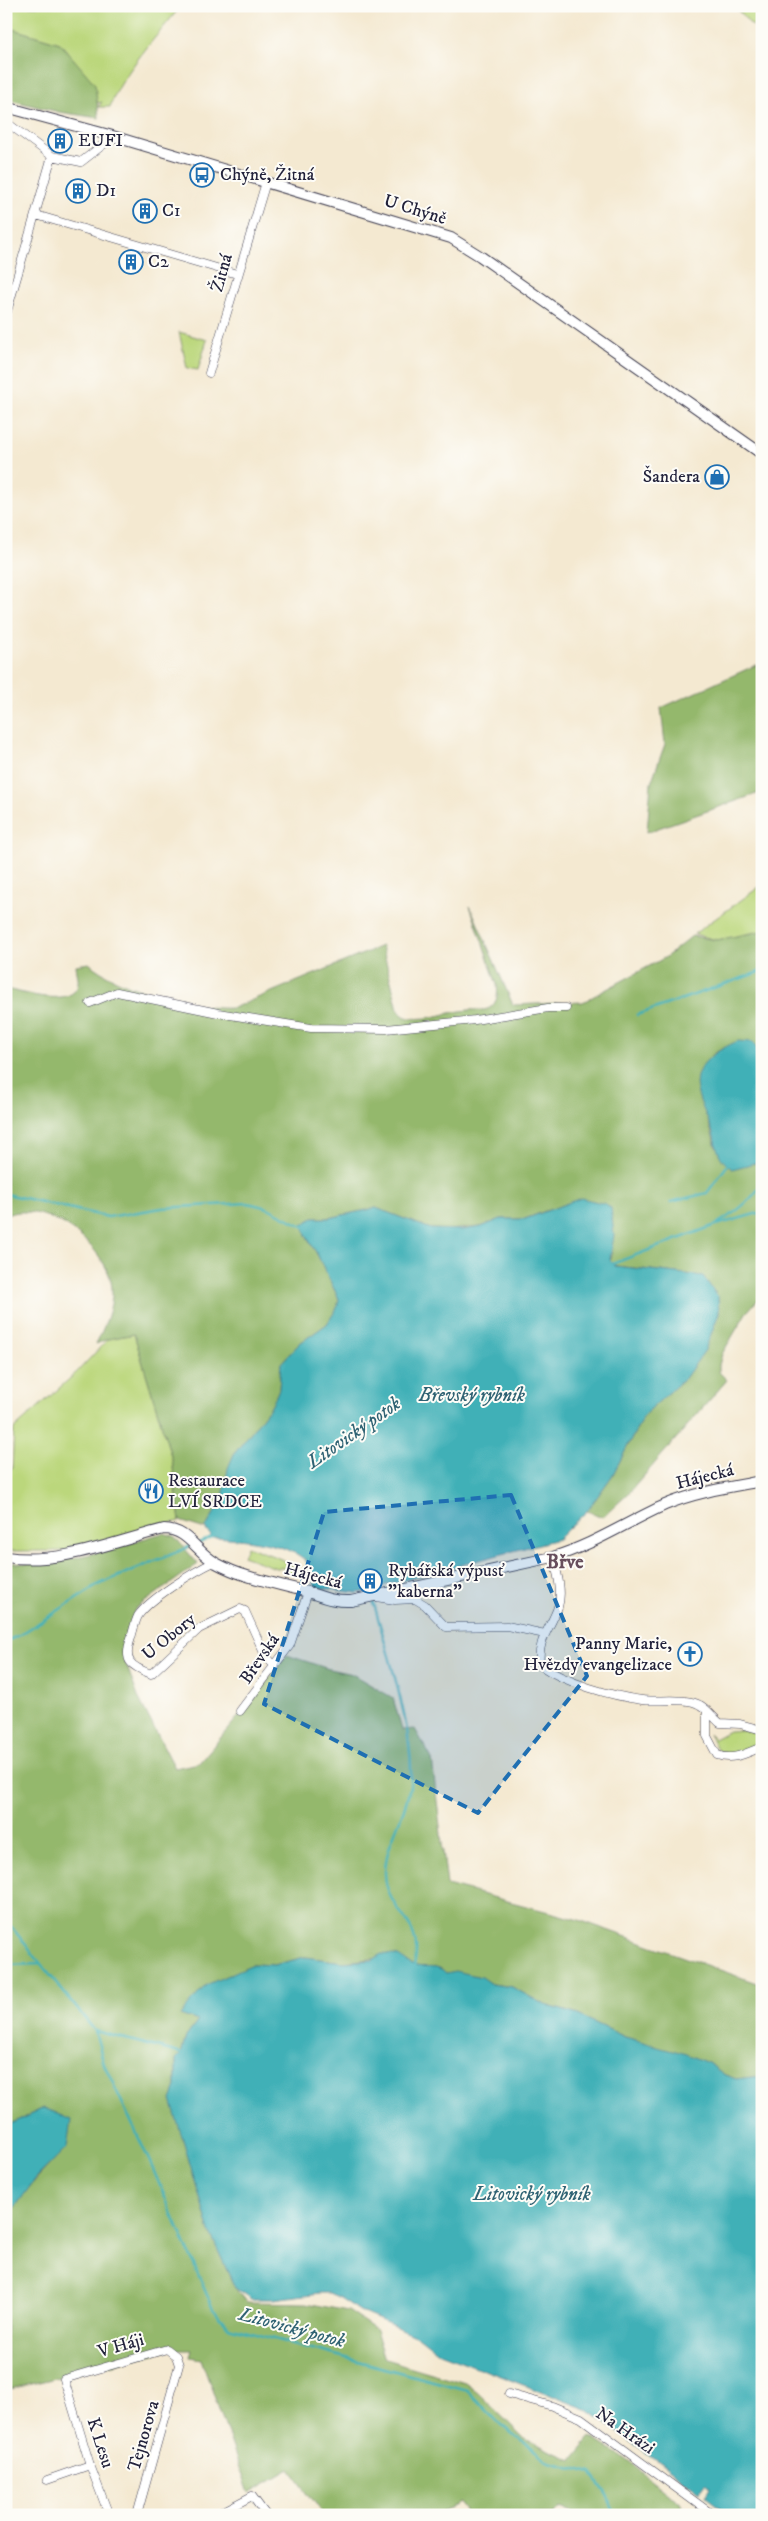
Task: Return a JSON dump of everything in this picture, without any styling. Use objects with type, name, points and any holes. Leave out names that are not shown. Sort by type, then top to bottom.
[{"type":"street","name":"U Chýně","points":[[7,110],[109,135],[451,238],[480,256],[762,454]]},
{"type":"street","points":[[6,122],[52,156],[80,162],[108,141],[109,135]]},
{"type":"street","points":[[6,315],[52,156]]},
{"type":"street","name":"Žitná","points":[[209,373],[266,182]]},
{"type":"street","points":[[36,215],[237,274]]},
{"type":"street","points":[[90,1003],[117,992],[310,1028],[386,1029],[475,1020],[548,1008],[566,1008]]},
{"type":"street","name":"Hájecká","points":[[6,1557],[26,1560],[66,1556],[164,1529],[180,1532],[214,1562],[244,1575],[339,1602],[376,1597],[553,1557],[583,1546],[666,1504],[698,1494],[762,1480]]},
{"type":"street","points":[[553,1557],[560,1586],[558,1605],[539,1650],[540,1665],[552,1673],[595,1688],[642,1700],[699,1704],[720,1723],[740,1724],[762,1730]]},
{"type":"street","name":"U Obory","points":[[214,1562],[195,1571],[139,1615],[126,1652],[129,1660],[134,1668],[151,1674],[198,1629],[240,1609],[245,1611],[264,1653],[275,1667]]},
{"type":"street","name":"Břevská","points":[[240,1711],[290,1645],[308,1592]]},
{"type":"street","points":[[376,1597],[395,1600],[415,1599],[425,1605],[446,1627],[507,1626],[545,1634]]},
{"type":"street","points":[[707,1711],[707,1736],[717,1756],[726,1759],[735,1758],[762,1748]]},
{"type":"street","name":"V Háji","points":[[64,2379],[167,2349],[176,2356],[179,2365]]},
{"type":"street","name":"Tejnorova","points":[[137,2515],[179,2365]]},
{"type":"street","name":"K Lesu","points":[[64,2379],[90,2465],[109,2515]]},
{"type":"street","name":"Na Hrázi","points":[[509,2394],[552,2406],[581,2418],[713,2515]]},
{"type":"street","points":[[47,2480],[90,2465]]},
{"type":"street","points":[[216,2515],[252,2496],[266,2515]]},
{"type":"highlighted area","points":[[511,1495],[587,1676],[478,1813],[264,1704],[324,1512]]},
{"type":"green space","points":[[6,6],[181,6],[132,68],[110,107],[98,107],[102,102],[98,103],[90,86],[60,43],[6,27]]},
{"type":"green space","points":[[734,6],[762,6],[762,28],[751,25]]},
{"type":"green space","points":[[6,27],[60,43],[95,84],[99,118],[59,112],[6,99]]},
{"type":"green space","points":[[179,332],[207,340],[198,370],[187,368]]},
{"type":"green space","points":[[756,665],[762,668],[762,792],[647,832],[651,783],[665,744],[661,708]]},
{"type":"green space","points":[[762,885],[762,931],[717,940],[694,934]]},
{"type":"green space","points":[[470,906],[513,1005],[583,1002],[666,957],[692,936],[717,940],[762,931],[762,1058],[753,1042],[724,1048],[711,1056],[701,1072],[697,1083],[716,1147],[755,1164],[762,1161],[762,1295],[746,1313],[722,1354],[719,1372],[727,1380],[629,1493],[603,1517],[587,1511],[612,1476],[644,1415],[686,1377],[705,1350],[719,1313],[718,1297],[703,1276],[616,1266],[610,1260],[613,1252],[548,1210],[525,1219],[501,1219],[481,1227],[448,1230],[431,1229],[376,1208],[329,1218],[313,1218],[306,1235],[339,1299],[337,1309],[327,1324],[300,1343],[281,1363],[279,1389],[272,1405],[234,1454],[223,1498],[205,1529],[180,1521],[172,1459],[134,1334],[108,1339],[96,1344],[111,1304],[112,1289],[109,1273],[88,1243],[57,1221],[39,1214],[22,1212],[6,1215],[6,989],[46,997],[67,996],[74,992],[78,984],[76,965],[89,963],[117,981],[158,996],[200,1006],[233,1008],[382,946],[398,1009],[404,1016],[417,1019],[486,1009],[491,1007],[496,1000],[497,985]]},
{"type":"green space","points":[[134,1334],[172,1459],[180,1521],[64,1551],[6,1551],[6,1474],[12,1468],[14,1429],[77,1372],[108,1339]]},
{"type":"green space","points":[[163,1533],[174,1536],[198,1564],[135,1609],[122,1652],[138,1697],[175,1768],[199,1763],[287,1655],[329,1669],[352,1674],[393,1698],[402,1730],[415,1729],[432,1759],[447,1885],[579,1920],[762,1985],[762,2076],[736,2079],[725,2075],[708,2063],[625,2037],[576,2014],[545,2005],[512,1987],[491,1984],[477,1976],[446,1973],[437,1967],[420,1967],[408,1963],[398,1956],[343,1962],[305,1957],[274,1965],[253,1964],[181,2015],[198,2021],[186,2037],[181,2054],[176,2059],[176,2087],[172,2100],[211,2235],[235,2288],[246,2302],[306,2303],[348,2311],[376,2330],[385,2359],[465,2383],[478,2393],[525,2439],[572,2460],[591,2437],[621,2456],[683,2505],[676,2515],[580,2515],[561,2508],[554,2515],[468,2515],[459,2503],[435,2515],[324,2515],[290,2469],[249,2493],[201,2359],[190,2357],[192,2350],[171,2350],[6,2390],[6,2249],[11,2244],[11,2232],[6,2229],[8,2220],[13,2209],[30,2186],[67,2147],[44,2108],[6,2126],[6,1562],[26,1563],[65,1560]]},
{"type":"green space","points":[[247,1546],[281,1559],[297,1569],[293,1574],[284,1568],[276,1568],[243,1556]]},
{"type":"green space","points":[[743,1730],[762,1735],[762,1743],[732,1757],[720,1754],[709,1734],[714,1739],[729,1731]]},
{"type":"water","points":[[738,1041],[753,1042],[762,1058],[762,1161],[732,1169],[718,1152],[712,1130],[698,1095],[696,1081],[698,1073],[708,1059],[715,1053]]},
{"type":"water","name":"Břevský rybník","points":[[581,1198],[606,1204],[611,1208],[614,1235],[610,1260],[615,1266],[703,1276],[718,1297],[719,1313],[705,1350],[686,1377],[644,1415],[612,1476],[587,1511],[558,1539],[376,1588],[373,1580],[364,1584],[365,1592],[357,1593],[314,1587],[308,1564],[291,1551],[264,1543],[212,1537],[205,1529],[223,1498],[228,1468],[234,1454],[272,1405],[279,1389],[281,1363],[300,1343],[327,1324],[337,1308],[339,1299],[306,1235],[303,1224],[313,1218],[329,1218],[376,1208],[431,1229],[462,1230],[481,1227],[501,1219],[525,1219]]},
{"type":"water","name":"Litovický rybník","points":[[381,1954],[398,1956],[416,1966],[435,1967],[446,1973],[456,1971],[481,1977],[491,1984],[512,1987],[545,2005],[578,2015],[625,2037],[683,2053],[708,2063],[725,2075],[736,2079],[762,2076],[762,2515],[731,2515],[706,2496],[711,2488],[706,2484],[700,2492],[586,2409],[440,2353],[418,2336],[363,2313],[329,2293],[273,2299],[251,2299],[235,2288],[211,2235],[171,2100],[176,2087],[176,2059],[181,2054],[186,2037],[198,2021],[180,2015],[206,1985],[253,1964],[274,1965],[305,1957],[343,1962],[373,1960]]},
{"type":"water","points":[[44,2108],[71,2120],[67,2147],[36,2178],[6,2220],[6,2126]]},
{"type":"waterway","points":[[637,1015],[762,971]]},
{"type":"waterway","points":[[671,1202],[707,1193],[729,1163]]},
{"type":"waterway","points":[[718,1223],[743,1206],[762,1183]]},
{"type":"waterway","points":[[6,1194],[108,1217],[162,1208],[248,1203],[268,1208],[306,1228]]},
{"type":"waterway","name":"Litovický potok","points":[[612,1264],[713,1226],[762,1212]]},
{"type":"waterway","name":"Litovický potok","points":[[199,1543],[214,1536]]},
{"type":"waterway","name":"Litovický potok","points":[[6,1641],[18,1636],[100,1584],[191,1546]]},
{"type":"waterway","points":[[367,1581],[371,1595]]},
{"type":"waterway","points":[[373,1600],[399,1693],[409,1743],[411,1766],[408,1797],[388,1851],[385,1873],[387,1887],[392,1899],[415,1938],[414,1967]]},
{"type":"waterway","points":[[6,1920],[41,1964]]},
{"type":"waterway","name":"Litovický potok","points":[[6,1965],[41,1964],[95,2031],[104,2064],[149,2160],[207,2295],[219,2317],[229,2327],[467,2390],[501,2425],[550,2462],[592,2473],[607,2495],[616,2515]]},
{"type":"waterway","name":"Litovický potok","points":[[95,2031],[183,2054]]},
{"type":"place","name":"EUFI","points":[[60,141]]},
{"type":"place","name":"Chýně, Žitná","points":[[202,175]]},
{"type":"place","name":"D1","points":[[78,191]]},
{"type":"place","name":"C1","points":[[145,211]]},
{"type":"place","name":"C2","points":[[131,262]]},
{"type":"place","name":"Šandera","points":[[717,477]]},
{"type":"place","name":"Restaurace LVÍ SRDCE","points":[[151,1491]]},
{"type":"place","name":"Rybářská výpusť \"kaberna\"","points":[[370,1581]]},
{"type":"place","name":"Panny Marie, Hvězdy evangelizace","points":[[690,1654]]},
{"type":"district","name":"Břve","points":[[565,1562]]}]
